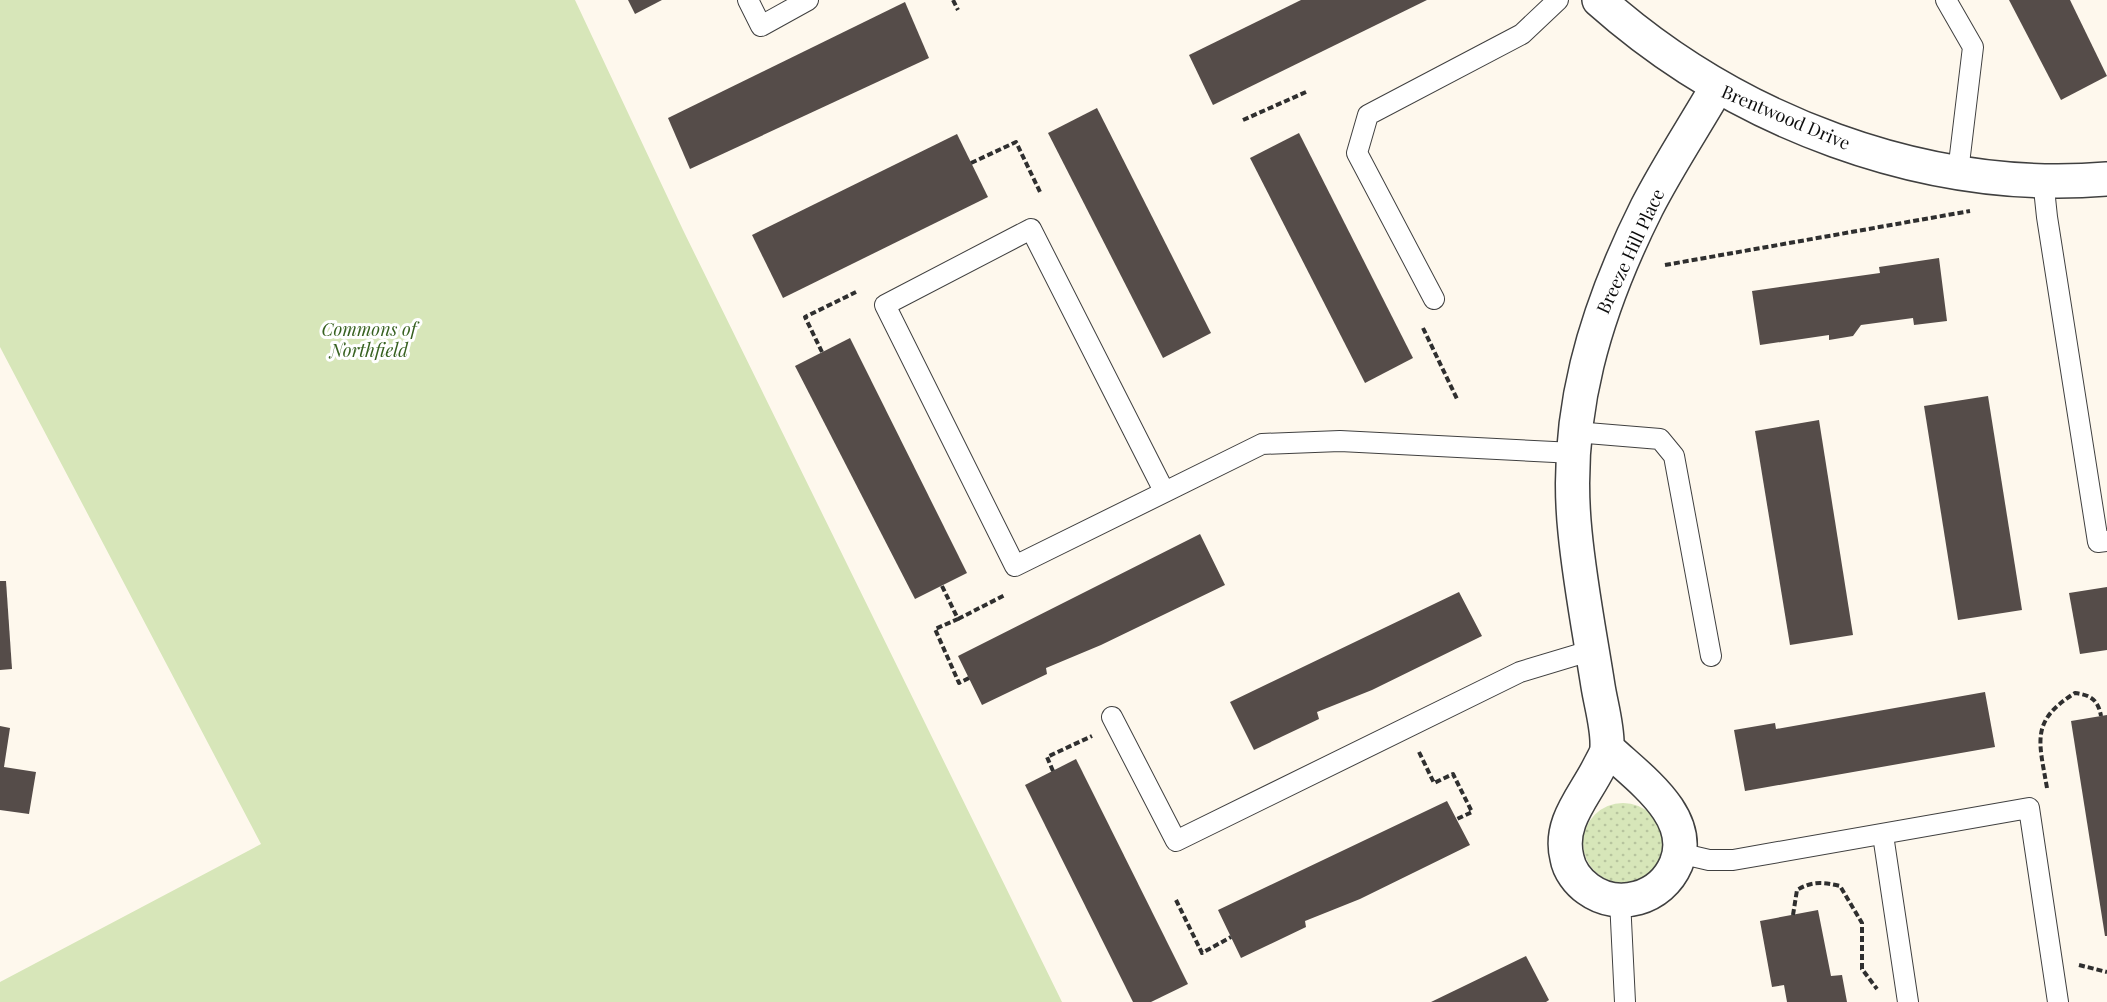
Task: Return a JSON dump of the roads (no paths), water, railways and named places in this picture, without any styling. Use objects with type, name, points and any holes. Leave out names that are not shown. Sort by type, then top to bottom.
[{"type":"street","name":"Brentwood Drive","points":[[1599,0],[1650,43],[1717,87],[1807,129],[1841,142],[1916,164],[1958,172],[2043,179],[2107,179]]},
{"type":"street","name":"Breeze Hill Place","points":[[1607,748],[1593,650],[1579,575],[1573,513],[1574,443],[1586,359],[1606,294],[1648,205],[1717,87]]},
{"type":"street","points":[[1607,748],[1667,808],[1675,820],[1680,836],[1679,854],[1671,873],[1662,885],[1649,894],[1620,900],[1598,896],[1584,887],[1567,862],[1563,842],[1568,822],[1607,748]]},
{"type":"lane","points":[[748,0],[761,26],[808,0]]},
{"type":"lane","points":[[1434,298],[1357,153],[1368,114],[1522,34],[1558,0]]},
{"type":"lane","points":[[1946,0],[1973,47],[1958,172]]},
{"type":"lane","points":[[2043,179],[2098,542],[2107,541]]},
{"type":"lane","points":[[1164,491],[1031,229],[885,305],[1015,566],[1262,444],[1288,441],[1574,443],[1660,440],[1669,447],[1674,456],[1711,656]]},
{"type":"lane","points":[[1112,717],[1176,841],[1520,672],[1593,650]]},
{"type":"lane","points":[[1679,854],[1709,860],[1733,860],[2029,808],[2058,1002]]},
{"type":"lane","points":[[1883,835],[1908,1002]]},
{"type":"lane","points":[[1620,900],[1625,1002]]},
{"type":"park label","name":"Commons of Northfield","points":[[369,339]]}]
